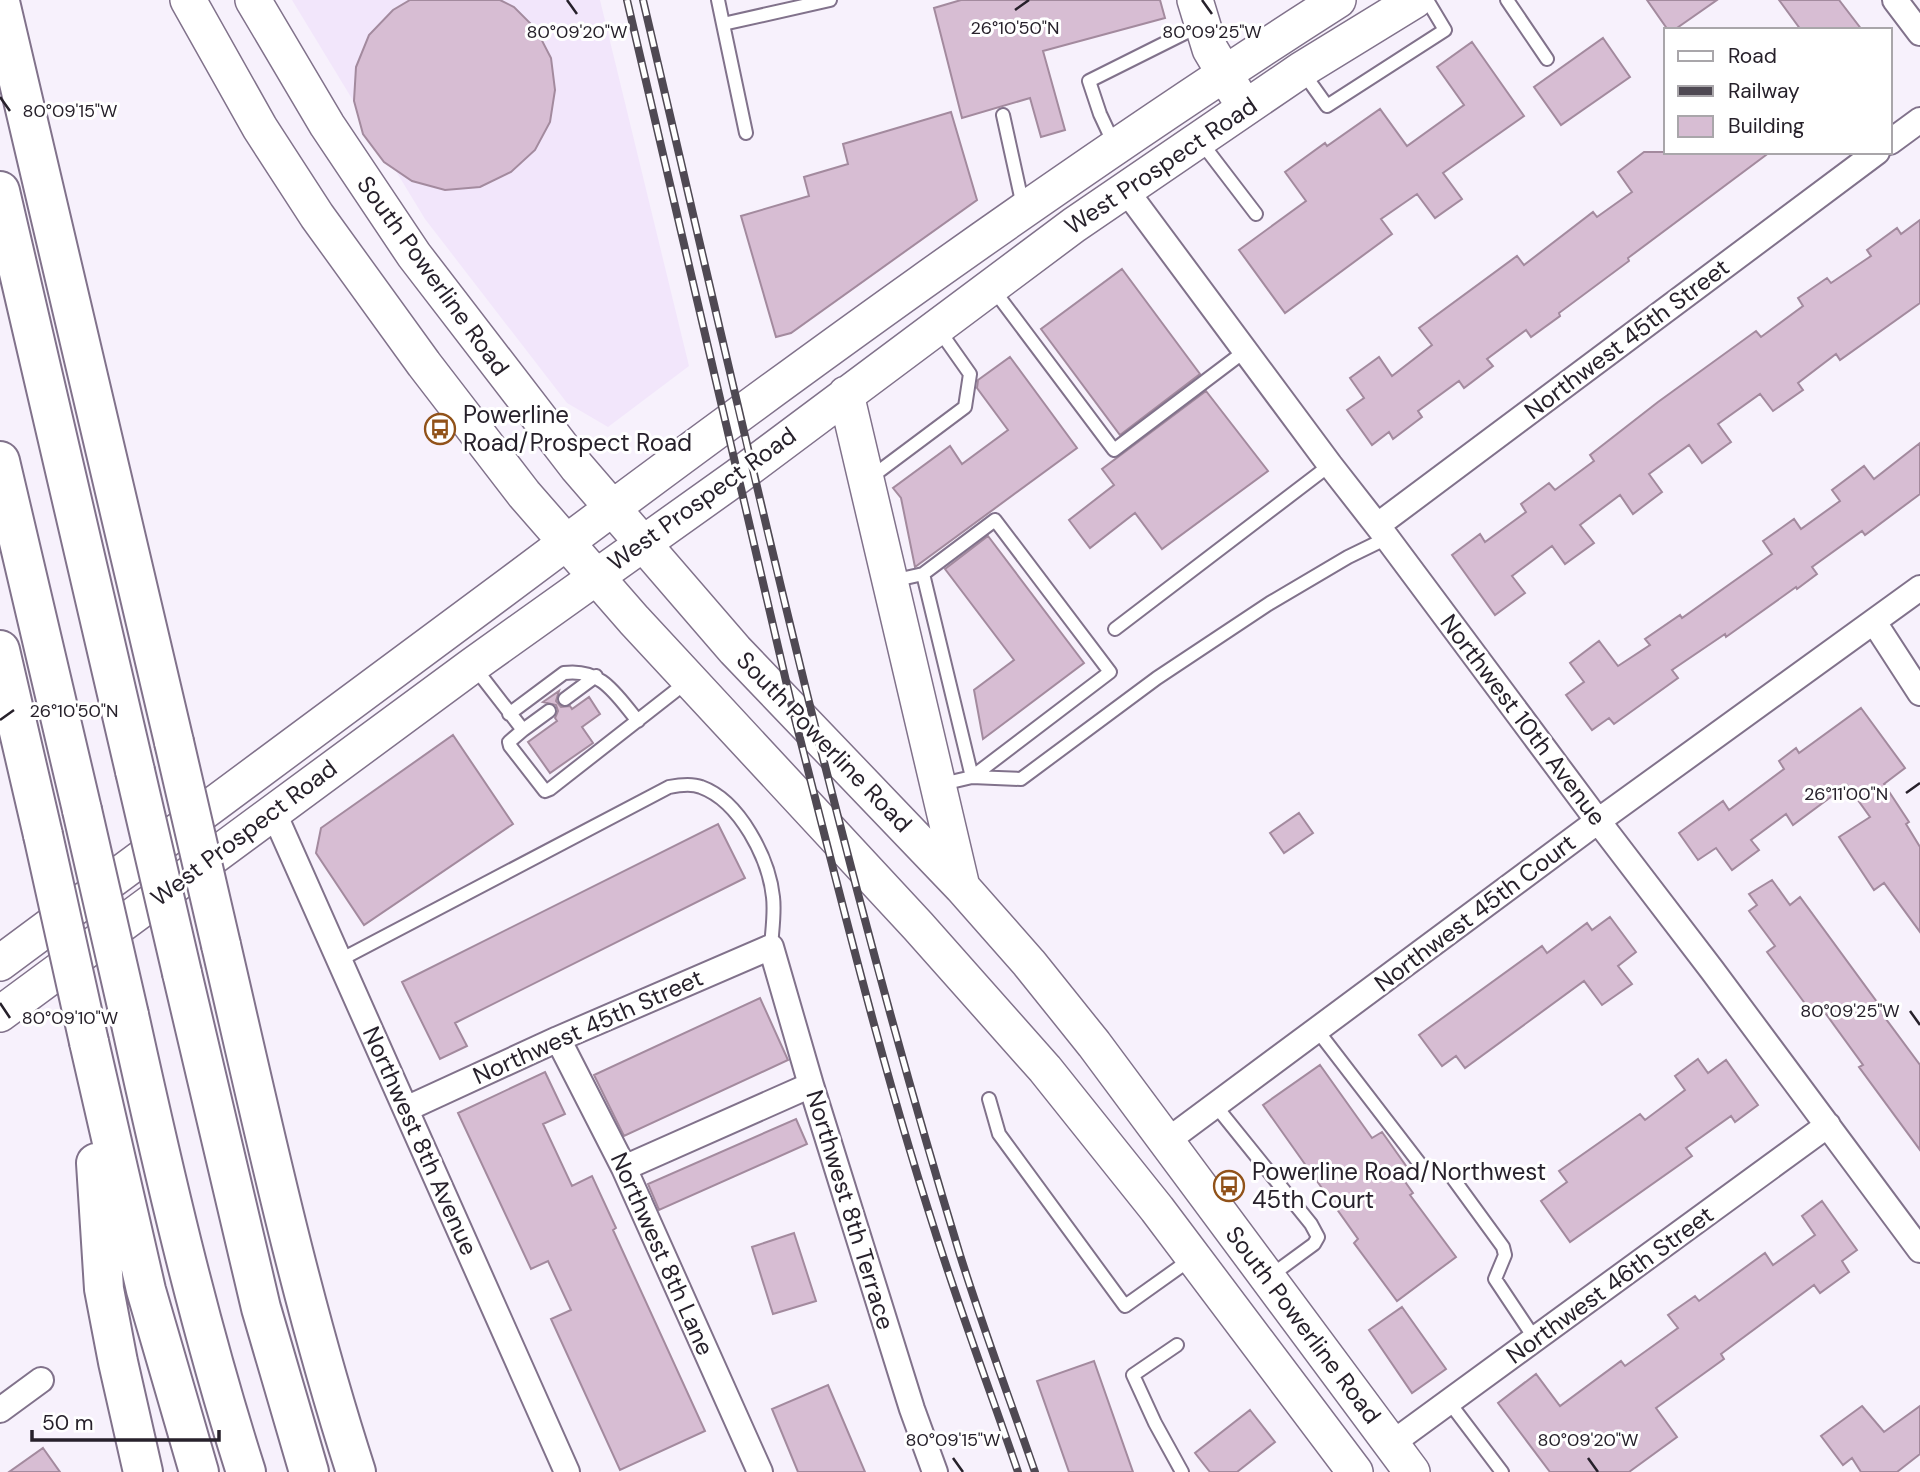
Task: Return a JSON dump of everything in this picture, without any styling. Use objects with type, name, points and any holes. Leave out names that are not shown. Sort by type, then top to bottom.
[{"type":"highway","points":[[0,2],[292,1247],[317,1344],[356,1472]]},
{"type":"highway","points":[[0,191],[254,1281],[310,1472]]},
{"type":"highway","points":[[0,461],[167,1190],[213,1365],[246,1472]]},
{"type":"highway","points":[[0,650],[146,1290],[199,1472]]},
{"type":"highway","points":[[89,1042],[104,1289],[143,1472]]},
{"type":"main road","name":"South Powerline Road","points":[[253,0],[327,125],[414,255],[490,356],[612,508],[745,660],[962,887],[1062,1003],[1167,1141],[1268,1278],[1365,1466]]},
{"type":"main road","name":"West Prospect Road","points":[[0,963],[794,374],[1115,147],[1338,0]]},
{"type":"main road","name":"West Prospect Road","points":[[0,1014],[991,286],[1198,138],[1301,70],[1415,0]]},
{"type":"main road","name":"South Powerline Road","points":[[191,6],[260,128],[345,257],[524,494],[596,577],[1000,1016],[1090,1124],[1320,1425],[1365,1466],[1412,1472]]},
{"type":"main road","points":[[1198,12],[1223,74],[1245,108]]},
{"type":"main road","points":[[846,394],[867,480],[906,577],[938,785],[962,887]]},
{"type":"main road","points":[[1320,1425],[1359,1440],[1365,1466]]},
{"type":"street","points":[[1895,0],[1920,33]]},
{"type":"street","points":[[1892,141],[1920,120]]},
{"type":"street","name":"Northwest 45th Street","points":[[1382,531],[1874,154]]},
{"type":"street","name":"Northwest 10th Avenue","points":[[1125,190],[1920,1251]]},
{"type":"street","name":"Northwest 45th Court","points":[[1167,1141],[1598,821],[1920,589]]},
{"type":"street","points":[[1874,622],[1920,693]]},
{"type":"street","name":"Northwest 8th Avenue","points":[[274,811],[567,1472]]},
{"type":"street","name":"Northwest 45th Street","points":[[406,1109],[558,1039],[771,947]]},
{"type":"street","name":"Northwest 8th Terrace","points":[[771,947],[912,1409],[935,1472]]},
{"type":"street","name":"Northwest 8th Lane","points":[[558,1039],[624,1168],[760,1472]]},
{"type":"street","points":[[624,1168],[811,1085]]},
{"type":"street","name":"Northwest 46th Street","points":[[1365,1466],[1828,1125]]},
{"type":"street","points":[[0,1410],[41,1380]]},
{"type":"lane","points":[[718,0],[746,133]]},
{"type":"lane","points":[[723,24],[830,0]]},
{"type":"lane","points":[[1301,70],[1327,106],[1445,30],[1427,0]]},
{"type":"lane","points":[[1507,0],[1547,59]]},
{"type":"lane","points":[[1115,147],[1089,82],[1198,12]]},
{"type":"lane","points":[[1003,115],[1024,210]]},
{"type":"lane","points":[[1198,138],[1256,214]]},
{"type":"lane","points":[[991,286],[1114,450],[1245,351]]},
{"type":"lane","points":[[867,480],[965,407],[970,374],[936,327]]},
{"type":"lane","points":[[1115,629],[1330,465]]},
{"type":"lane","points":[[995,520],[1110,672],[972,777],[906,577],[995,520]]},
{"type":"lane","points":[[938,785],[972,777],[1021,779],[1157,678],[1270,603],[1348,557],[1382,531]]},
{"type":"lane","points":[[473,665],[523,730]]},
{"type":"lane","points":[[509,714],[564,673],[575,672],[602,679],[638,721]]},
{"type":"lane","points":[[565,699],[596,676]]},
{"type":"lane","points":[[550,711],[509,742],[545,791],[690,680]]},
{"type":"lane","points":[[340,961],[669,787],[685,785],[700,786],[725,801],[745,825],[760,852],[774,899],[771,947]]},
{"type":"lane","points":[[1317,1030],[1420,1164]]},
{"type":"lane","points":[[989,1099],[999,1134],[1125,1306],[1194,1257]]},
{"type":"lane","points":[[1215,1105],[1311,1224],[1318,1237],[1314,1244],[1268,1278]]},
{"type":"lane","points":[[1452,1177],[1503,1247],[1506,1255],[1495,1279],[1535,1339]]},
{"type":"lane","points":[[1177,1345],[1133,1375],[1182,1472]]},
{"type":"lane","points":[[1449,1402],[1502,1472]]},
{"type":"shaded area","points":[[292,0],[600,0],[689,366],[608,427],[567,403],[425,219]]},
{"type":"building","points":[[410,0],[500,0],[514,7],[536,29],[551,58],[555,90],[550,122],[535,150],[511,172],[480,187],[445,190],[412,181],[384,162],[363,134],[354,101],[356,67],[369,35],[393,10]]},
{"type":"building","points":[[961,0],[1160,0],[1165,18],[1043,51],[1065,130],[1041,137],[1030,98],[962,118],[934,8]]},
{"type":"building","points":[[1647,0],[1717,0],[1677,28],[1667,28]]},
{"type":"building","points":[[1779,0],[1839,0],[1860,28],[1800,28]]},
{"type":"building","points":[[1603,38],[1630,77],[1561,125],[1534,87]]},
{"type":"building","points":[[1472,42],[1524,116],[1443,173],[1462,199],[1435,218],[1417,194],[1381,219],[1392,234],[1285,313],[1239,250],[1306,201],[1285,172],[1380,109],[1407,146],[1464,105],[1437,67]]},
{"type":"building","points":[[951,112],[977,200],[791,333],[776,337],[741,216],[809,196],[804,177],[848,164],[843,144]]},
{"type":"building","points":[[1644,152],[1767,154],[1628,258],[1629,261],[1559,313],[1560,316],[1531,337],[1526,330],[1487,359],[1493,366],[1464,388],[1459,381],[1418,411],[1422,417],[1393,439],[1389,432],[1372,445],[1347,410],[1364,398],[1350,378],[1379,357],[1392,376],[1432,345],[1419,328],[1517,256],[1524,265],[1593,212],[1597,217],[1632,192],[1618,172]]},
{"type":"building","points":[[1920,220],[1920,303],[1840,360],[1836,354],[1798,383],[1803,390],[1773,411],[1760,394],[1718,424],[1731,442],[1702,463],[1689,445],[1649,474],[1662,492],[1633,514],[1620,495],[1580,525],[1594,543],[1565,564],[1552,546],[1512,576],[1525,593],[1495,615],[1452,555],[1480,534],[1485,542],[1526,512],[1521,504],[1549,483],[1555,490],[1594,461],[1590,455],[1658,402],[1756,331],[1761,337],[1803,306],[1798,298],[1827,278],[1831,283],[1871,256],[1867,250],[1897,228],[1901,234]]},
{"type":"building","points":[[1122,269],[1200,374],[1120,435],[1041,329]]},
{"type":"building","points":[[1010,357],[1077,448],[915,567],[901,498],[893,488],[950,446],[962,464],[1008,430],[977,388],[978,380]]},
{"type":"building","points":[[1206,391],[1268,471],[1162,549],[1135,513],[1090,548],[1069,520],[1114,485],[1102,469]]},
{"type":"building","points":[[1920,443],[1920,494],[1865,535],[1862,531],[1812,567],[1817,574],[1797,589],[1796,587],[1726,637],[1725,634],[1672,670],[1678,678],[1614,724],[1609,718],[1592,730],[1566,695],[1584,682],[1570,663],[1599,641],[1618,666],[1650,645],[1645,639],[1680,615],[1682,618],[1772,554],[1763,541],[1794,519],[1801,529],[1840,501],[1832,490],[1864,466],[1874,479]]},
{"type":"building","points":[[988,536],[1084,663],[983,739],[974,690],[1014,660],[945,569]]},
{"type":"building","points":[[559,691],[556,701],[561,707],[570,706],[572,709],[589,697],[600,714],[582,727],[593,743],[550,773],[528,742],[557,721],[556,705],[543,702]]},
{"type":"building","points":[[1861,708],[1905,768],[1884,784],[1909,822],[1906,824],[1920,847],[1920,932],[1884,883],[1874,890],[1839,837],[1870,817],[1847,785],[1793,825],[1786,814],[1751,840],[1759,850],[1732,870],[1716,848],[1698,860],[1679,833],[1723,801],[1729,810],[1784,769],[1779,761],[1796,748],[1799,753]]},
{"type":"building","points":[[453,735],[513,824],[364,925],[316,853],[321,828]]},
{"type":"building","points":[[1299,813],[1313,833],[1284,853],[1270,833]]},
{"type":"building","points":[[718,824],[745,878],[455,1023],[467,1046],[440,1059],[402,982]]},
{"type":"building","points":[[1772,880],[1790,905],[1800,897],[1920,1065],[1920,1150],[1859,1067],[1863,1065],[1818,1003],[1809,1009],[1767,952],[1775,946],[1749,911],[1757,905],[1749,894]]},
{"type":"building","points":[[1610,917],[1636,952],[1618,966],[1632,984],[1602,1005],[1584,981],[1465,1068],[1456,1056],[1442,1066],[1419,1035],[1542,946],[1547,953],[1587,923],[1592,930]]},
{"type":"building","points":[[760,998],[788,1060],[624,1136],[594,1075]]},
{"type":"building","points":[[1698,1059],[1708,1073],[1726,1060],[1758,1105],[1735,1122],[1731,1116],[1686,1148],[1692,1156],[1570,1242],[1541,1201],[1567,1182],[1559,1171],[1640,1114],[1645,1120],[1685,1090],[1675,1076]]},
{"type":"building","points":[[1320,1065],[1372,1138],[1382,1132],[1409,1170],[1401,1176],[1413,1193],[1410,1195],[1456,1257],[1397,1301],[1354,1243],[1358,1239],[1263,1105]]},
{"type":"building","points":[[545,1072],[565,1114],[543,1124],[572,1186],[592,1176],[616,1228],[613,1230],[705,1431],[620,1470],[551,1319],[571,1310],[548,1261],[531,1269],[458,1113]]},
{"type":"building","points":[[796,1119],[807,1144],[659,1210],[648,1184]]},
{"type":"building","points":[[1822,1201],[1857,1250],[1842,1261],[1849,1272],[1820,1293],[1814,1285],[1721,1354],[1724,1359],[1656,1408],[1677,1437],[1629,1472],[1550,1472],[1498,1403],[1536,1374],[1560,1406],[1621,1361],[1625,1366],[1678,1328],[1668,1315],[1695,1296],[1699,1301],[1765,1253],[1773,1265],[1815,1235],[1802,1216]]},
{"type":"building","points":[[794,1233],[816,1301],[773,1314],[752,1247]]},
{"type":"building","points":[[1402,1307],[1446,1369],[1412,1393],[1369,1330]]},
{"type":"building","points":[[1094,1361],[1133,1472],[1069,1472],[1037,1381]]},
{"type":"building","points":[[828,1385],[865,1472],[798,1472],[772,1409]]},
{"type":"building","points":[[1862,1406],[1884,1432],[1920,1406],[1920,1454],[1897,1472],[1861,1472],[1852,1458],[1843,1465],[1821,1436]]},
{"type":"building","points":[[1250,1410],[1275,1442],[1237,1472],[1210,1472],[1195,1453]]},
{"type":"building","points":[[43,1448],[60,1472],[9,1472]]},
{"type":"railway","points":[[627,0],[793,711],[864,988],[923,1194],[1018,1472]]},
{"type":"railway","points":[[643,0],[791,630],[871,944],[960,1255],[1035,1472]]},
{"type":"place","name":"Powerline Road/Prospect Road","points":[[440,429]]},
{"type":"place","name":"Powerline Road/Northwest 45th Court","points":[[1229,1186]]}]
